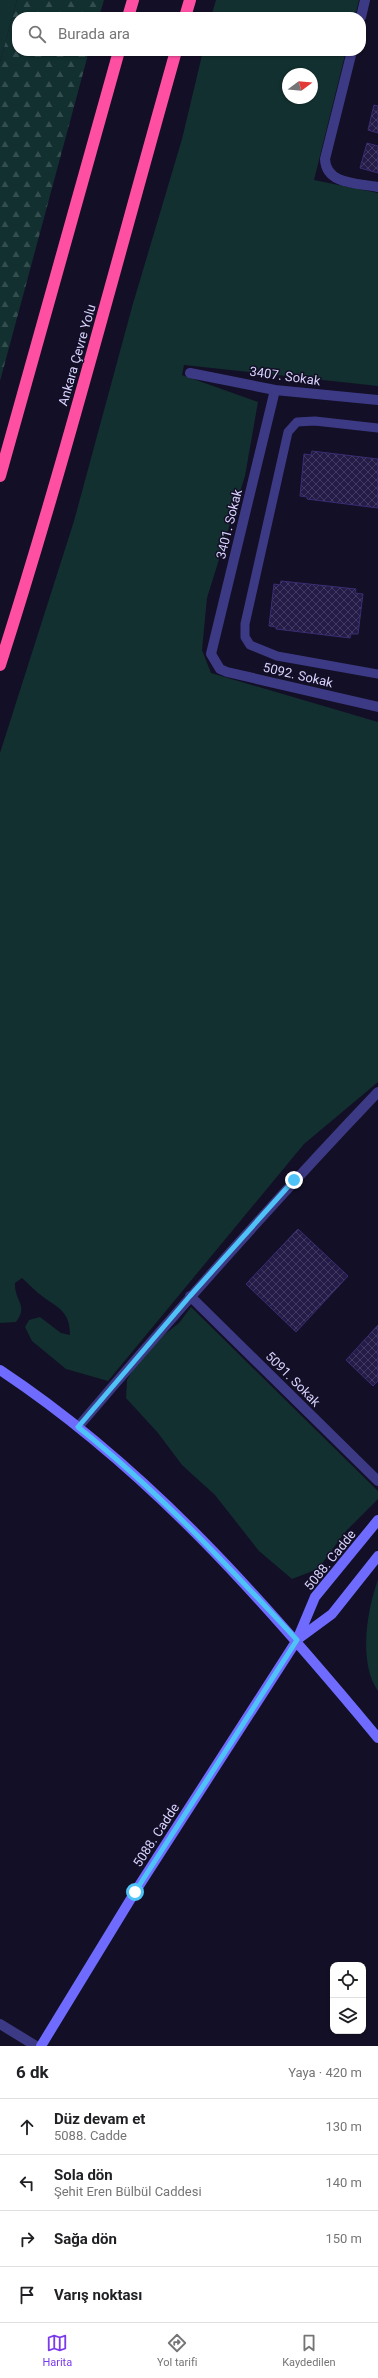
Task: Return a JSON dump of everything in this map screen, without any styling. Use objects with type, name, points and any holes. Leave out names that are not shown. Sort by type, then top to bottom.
[{"type":"highway","points":[[129,12],[133,0]]},
{"type":"highway","points":[[186,12],[190,0]]},
{"type":"highway","points":[[0,476],[118,56]]},
{"type":"highway","name":"Ankara Çevre Yolu","points":[[0,665],[26,584],[175,56]]},
{"type":"street","points":[[362,12],[365,0]]},
{"type":"street","points":[[351,56],[325,159],[327,171],[335,179],[378,186]]},
{"type":"street","name":"3407. Sokak","points":[[190,373],[275,390],[378,400]]},
{"type":"street","name":"3401. Sokak","points":[[214,663],[211,654],[212,644],[275,390]]},
{"type":"street","name":"5092. Sokak","points":[[214,663],[226,672],[378,707]]},
{"type":"street","points":[[78,1427],[190,1296],[294,1180],[378,1092]]},
{"type":"street","name":"5091. Sokak","points":[[190,1296],[378,1481]]},
{"type":"street","points":[[0,1370],[78,1427],[126,1466],[210,1546],[297,1640],[378,1738]]},
{"type":"street","name":"5088. Cadde","points":[[41,2046],[135,1892],[297,1640],[315,1597],[378,1520]]},
{"type":"street","name":"5088. Cadde","points":[[297,1640],[332,1614],[378,1556]]},
{"type":"street","points":[[0,2024],[36,2046]]},
{"type":"lane","points":[[378,428],[315,421],[297,422],[288,432],[245,624],[245,637],[250,646],[277,656],[378,674]]},
{"type":"green space","points":[[0,0],[17,0],[14,12],[12,12],[12,18],[0,62]]},
{"type":"green space","points":[[17,0],[104,0],[100,12],[14,12]]},
{"type":"green space","points":[[216,0],[359,0],[356,12],[212,12]]},
{"type":"green space","points":[[12,18],[12,56],[88,56],[0,381],[0,62]]},
{"type":"green space","points":[[202,56],[345,56],[314,180],[378,193],[378,386],[184,365],[182,375],[258,402],[245,476],[207,598],[202,650],[211,673],[378,722],[378,1082],[304,1144],[108,1381],[66,1369],[32,1341],[25,1327],[29,1320],[40,1317],[61,1333],[70,1335],[68,1320],[58,1307],[39,1294],[22,1278],[15,1283],[15,1289],[21,1307],[20,1316],[16,1322],[0,1323],[0,753],[74,521],[132,307],[182,139]]},
{"type":"green space","points":[[191,1307],[378,1491],[378,1499],[346,1531],[318,1569],[292,1579],[259,1551],[215,1495],[182,1465],[158,1433],[126,1398],[127,1380],[136,1364],[152,1344],[179,1323]]},
{"type":"green space","points":[[378,1580],[378,1691],[368,1666],[366,1636],[374,1592]]},
{"type":"building","points":[[374,105],[378,106],[378,133],[368,130]]},
{"type":"building","points":[[367,143],[378,146],[378,173],[360,168]]},
{"type":"building","points":[[312,451],[378,459],[378,508],[307,499],[307,497],[300,496],[304,454],[311,455]]},
{"type":"building","points":[[281,581],[356,589],[355,593],[363,594],[358,634],[351,634],[350,638],[276,629],[276,627],[269,626],[274,584],[280,585]]},
{"type":"building","points":[[298,1229],[348,1276],[296,1332],[246,1284]]},
{"type":"building","points":[[378,1325],[378,1381],[373,1386],[346,1360]]},
{"type":"route","points":[[135,1892],[297,1640],[210,1546],[126,1466],[78,1427],[190,1296],[294,1180]]}]
